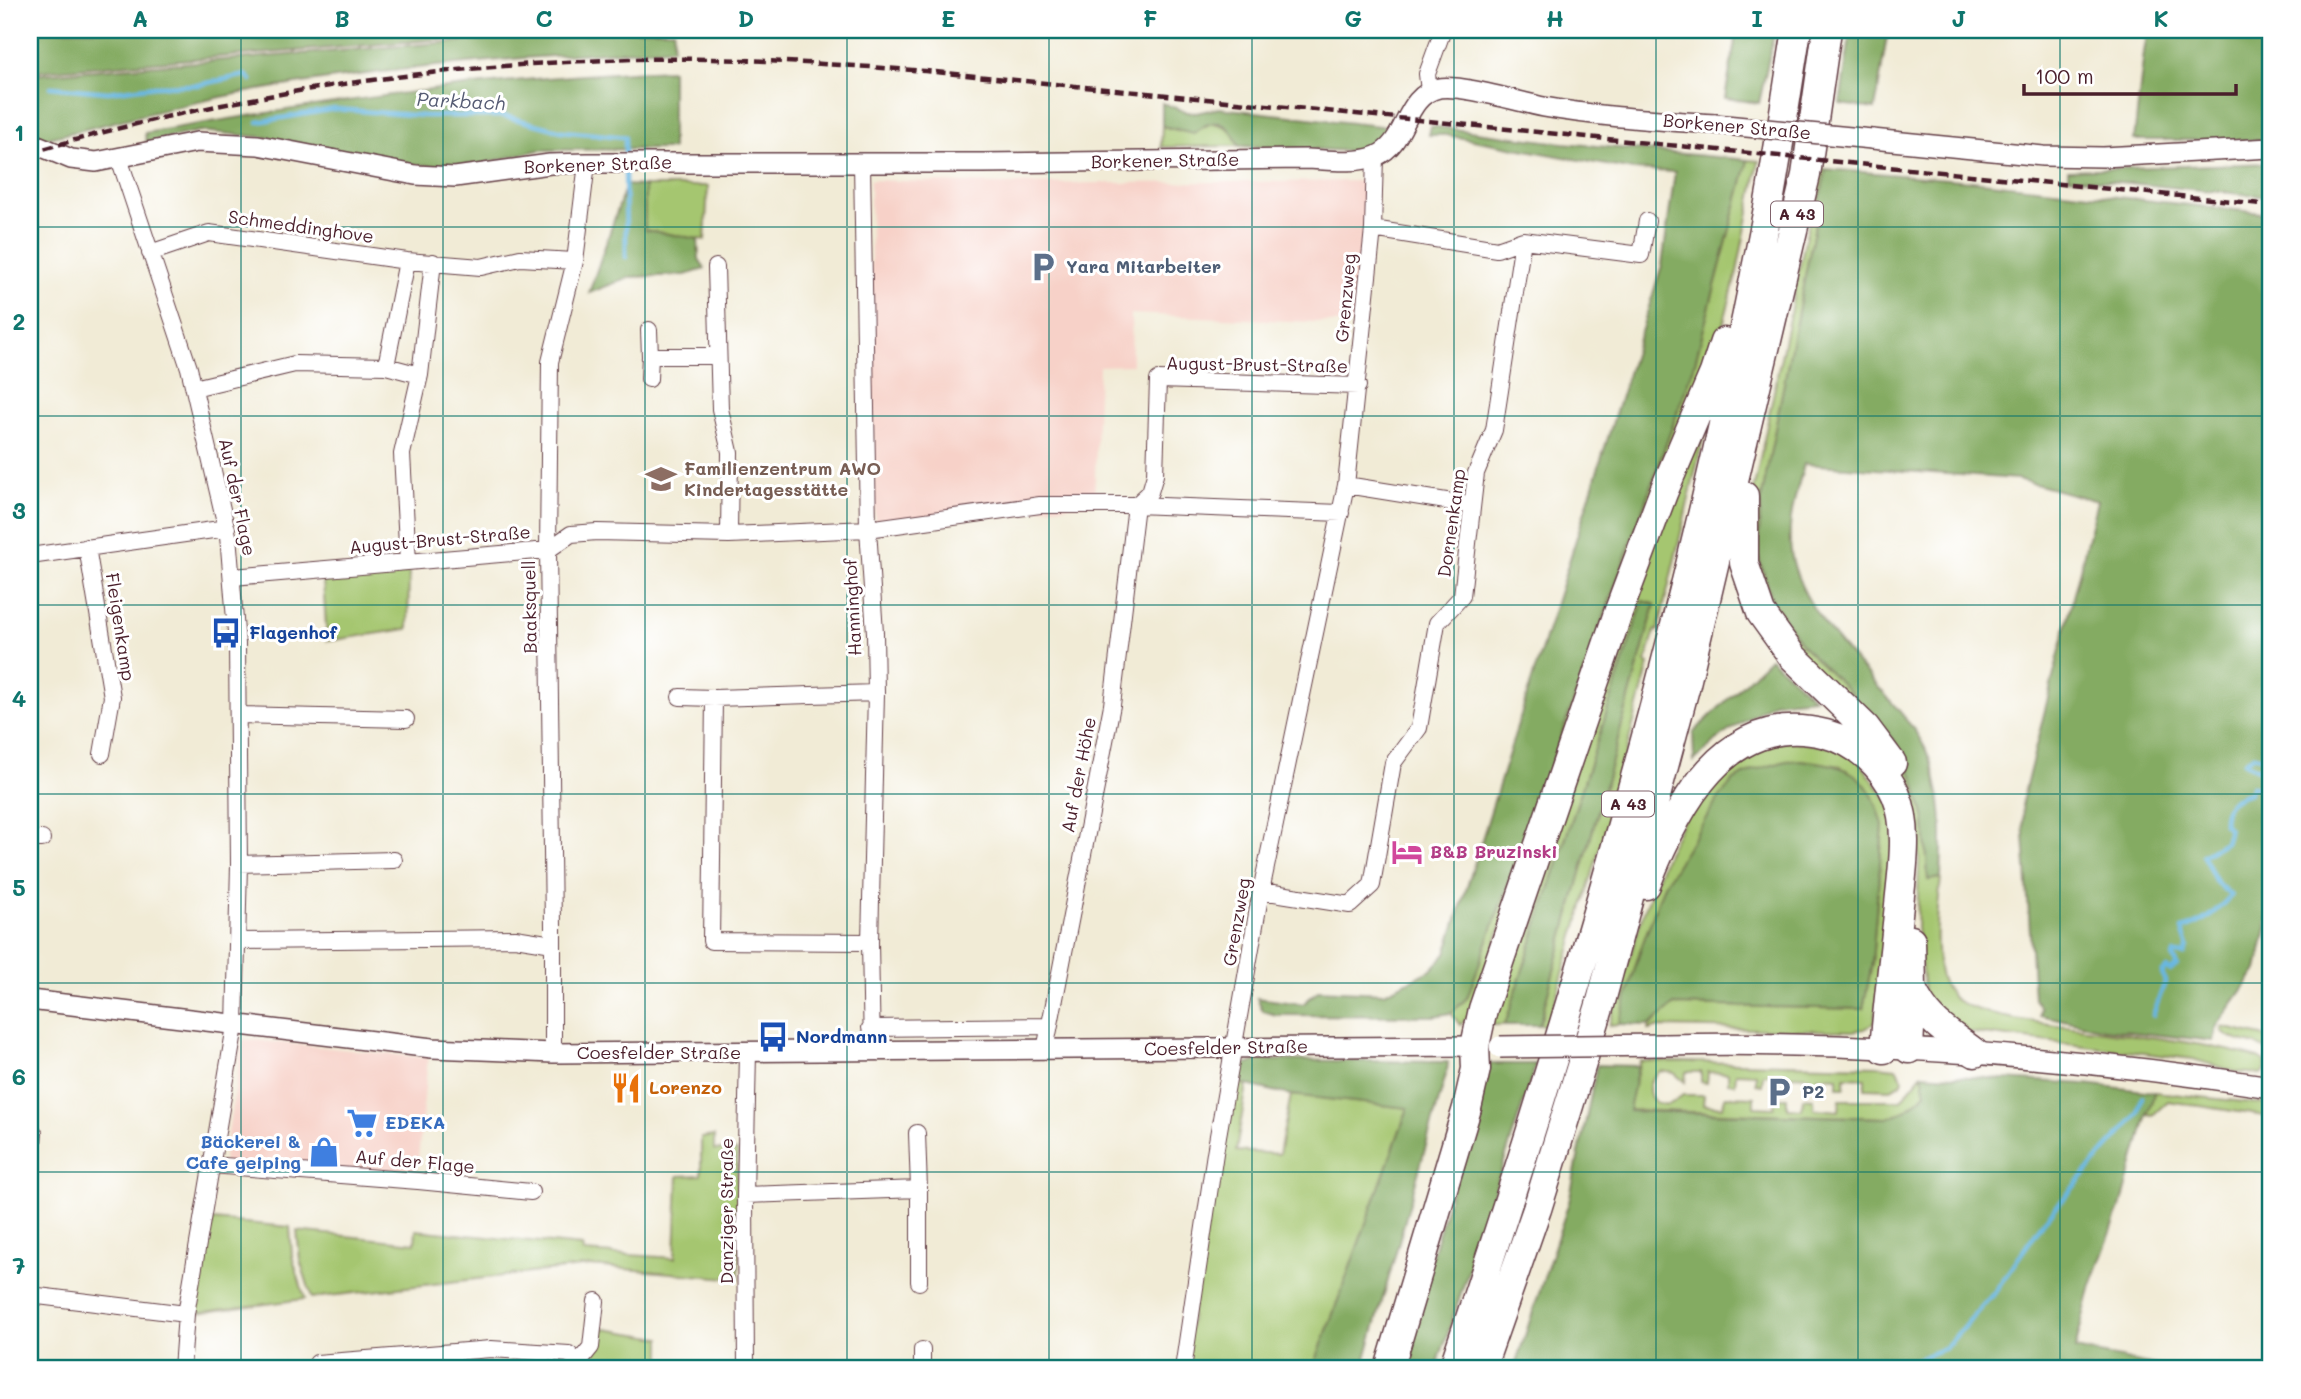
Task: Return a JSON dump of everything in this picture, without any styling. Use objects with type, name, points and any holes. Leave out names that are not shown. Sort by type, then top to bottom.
[{"type":"highway","name":"A 43","points":[[1452,1369],[1524,1155],[1639,764],[1705,501],[1764,228],[1797,30]]},
{"type":"highway","name":"A 43","points":[[1481,1369],[1537,1209],[1600,1005],[1685,688],[1806,175],[1827,30]]},
{"type":"highway","points":[[1389,1369],[1476,1069],[1488,1046],[1483,1009],[1619,613],[1663,493],[1714,373],[1736,290],[1764,228]]},
{"type":"highway","points":[[1754,396],[1743,510],[1744,563],[1761,613],[1791,656],[1865,727],[1895,767],[1906,793],[1912,830],[1912,989],[1896,1049]]},
{"type":"highway","points":[[1600,1005],[1650,876],[1684,805],[1700,781],[1718,761],[1760,734],[1782,729],[1809,729],[1840,737],[1867,755],[1881,770],[1896,796],[1903,825],[1896,1049]]},
{"type":"highway","points":[[1912,989],[1921,1009],[1931,1020],[1975,1053]]},
{"type":"main road","points":[[1488,1046],[1760,1043],[1975,1053],[2148,1069],[2271,1087]]},
{"type":"street","points":[[1375,156],[1386,151],[1399,135],[1414,104],[1429,91],[1427,74],[1443,30]]},
{"type":"street","name":"Borkener Straße","points":[[1429,91],[1454,87],[1545,107],[2043,156],[2103,157],[2271,148]]},
{"type":"street","name":"Borkener Straße","points":[[30,142],[83,162],[119,158],[197,142],[258,145],[415,175],[455,177],[550,164],[587,163],[1341,160],[1375,156]]},
{"type":"street","name":"Grenzweg","points":[[1183,1369],[1261,891],[1346,485],[1373,229],[1375,156]]},
{"type":"street","name":"Auf der Flage","points":[[119,158],[194,388],[227,528],[233,577],[238,715],[239,864],[235,1026],[186,1314],[182,1369]]},
{"type":"street","name":"Hanninghof","points":[[862,162],[868,529],[876,693],[870,942],[872,1051]]},
{"type":"street","name":"Baaksquell","points":[[553,1053],[548,550],[550,362],[575,261],[587,163]]},
{"type":"street","points":[[1373,229],[1497,249],[1523,240],[1641,255],[1647,222]]},
{"type":"street","name":"Schmeddinghove","points":[[150,253],[209,233],[407,261],[481,267],[520,258],[575,261]]},
{"type":"street","name":"Dornenkamp","points":[[1261,891],[1350,905],[1373,885],[1393,763],[1419,728],[1437,623],[1462,596],[1476,473],[1494,430],[1523,240]]},
{"type":"street","points":[[386,366],[407,261]]},
{"type":"street","points":[[408,562],[402,454],[420,375],[433,262]]},
{"type":"street","points":[[716,267],[720,409],[730,452],[729,535]]},
{"type":"street","points":[[649,330],[649,379]]},
{"type":"street","points":[[650,356],[718,356]]},
{"type":"street","points":[[194,388],[295,364],[386,366],[420,375]]},
{"type":"street","name":"August-Brust-Straße","points":[[1136,505],[1150,492],[1155,475],[1158,380],[1358,386]]},
{"type":"street","points":[[1346,485],[1471,505]]},
{"type":"street","name":"August-Brust-Straße","points":[[233,577],[548,550],[571,534],[597,532],[729,535],[868,529],[1040,505],[1136,505],[1341,513]]},
{"type":"street","name":"Auf der Höhe","points":[[1045,1050],[1112,705],[1136,505]]},
{"type":"street","points":[[30,556],[227,528]]},
{"type":"street","name":"Fleigenkamp","points":[[87,547],[112,697],[102,754]]},
{"type":"street","points":[[680,697],[876,693]]},
{"type":"street","points":[[714,698],[711,941],[870,942]]},
{"type":"street","points":[[238,715],[406,719]]},
{"type":"street","points":[[239,864],[394,860]]},
{"type":"street","points":[[237,941],[516,937],[553,944]]},
{"type":"street","name":"Coesfelder Straße","points":[[30,1000],[432,1048],[553,1053],[1488,1046]]},
{"type":"street","points":[[870,1028],[1050,1026]]},
{"type":"street","name":"Danziger Straße","points":[[746,1369],[748,1052]]},
{"type":"street","points":[[30,1174],[34,1133]]},
{"type":"street","points":[[917,1133],[919,1282]]},
{"type":"street","name":"Auf der Flage","points":[[211,1165],[391,1178],[531,1192]]},
{"type":"street","points":[[745,1195],[919,1189]]},
{"type":"street","points":[[30,1295],[186,1314]]},
{"type":"street","points":[[317,1369],[317,1363],[442,1362],[491,1349],[569,1354],[578,1366],[591,1347],[596,1301]]},
{"type":"street","points":[[922,1350],[922,1369]]},
{"type":"shaded area","points":[[870,180],[997,184],[1366,181],[1371,185],[1360,324],[1131,314],[1132,365],[1099,366],[1094,503],[875,525]]},
{"type":"shaded area","points":[[243,1039],[428,1058],[416,1179],[223,1164]]},
{"type":"green space","points":[[30,30],[521,30],[484,36],[30,72]]},
{"type":"green space","points":[[545,30],[674,30],[673,48],[475,62],[327,79],[219,98],[44,139],[30,135],[30,75],[500,38]]},
{"type":"green space","points":[[1737,30],[1775,30],[1759,103],[1725,98]]},
{"type":"green space","points":[[1851,30],[1888,30],[1875,109],[1840,104]]},
{"type":"green space","points":[[2148,30],[2271,30],[2271,140],[2134,140]]},
{"type":"green space","points":[[672,70],[672,149],[539,150],[481,164],[434,166],[401,163],[271,138],[200,131],[146,142],[145,133],[341,102],[473,85]]},
{"type":"green space","points":[[1162,103],[1196,113],[1219,108],[1389,127],[1373,144],[1351,151],[1239,146],[1232,132],[1220,123],[1207,125],[1194,133],[1162,126]]},
{"type":"green space","points":[[1209,124],[1228,129],[1239,146],[1161,147],[1162,126],[1192,131]]},
{"type":"green space","points":[[1431,126],[1553,142],[1748,160],[1694,366],[1467,998],[1451,1013],[1434,1016],[1276,1015],[1263,1011],[1257,998],[1303,1004],[1319,990],[1384,993],[1430,971],[1446,954],[1662,265],[1675,172],[1633,170],[1446,135],[1429,135]]},
{"type":"green space","points":[[1748,160],[1759,161],[1737,272],[1718,344],[1467,1019],[1460,1025],[1451,1013],[1467,998],[1694,366]]},
{"type":"green space","points":[[2271,163],[2271,197],[2068,177],[2068,170]]},
{"type":"green space","points":[[1820,168],[1826,169],[1761,501],[1758,555],[1773,603],[1802,645],[1850,692],[1896,743],[1914,778],[1925,819],[1928,880],[1941,878],[1937,951],[1941,978],[1956,1000],[1981,1011],[2038,1023],[2187,1042],[2235,1052],[2265,1062],[2266,1067],[2261,1074],[2236,1072],[2193,1059],[1966,1032],[1926,1006],[1917,928],[1918,825],[1914,799],[1903,769],[1783,634],[1751,563],[1750,507]]},
{"type":"green space","points":[[1826,169],[1972,181],[2271,214],[2271,905],[2257,970],[2217,1026],[2214,1041],[2104,1029],[2040,1015],[2041,1008],[2034,998],[2022,802],[2097,501],[2017,479],[1804,464],[1790,522],[1793,563],[1800,583],[1823,622],[1904,717],[1925,748],[1932,764],[1939,796],[1942,828],[1941,878],[1928,880],[1925,819],[1914,778],[1896,743],[1850,692],[1802,645],[1773,603],[1758,555],[1761,501]]},
{"type":"green space","points":[[626,185],[645,186],[645,230],[698,239],[699,259],[705,269],[685,275],[630,277],[589,293]]},
{"type":"green space","points":[[645,186],[708,186],[705,240],[645,230]]},
{"type":"green space","points":[[1711,404],[1658,631],[1655,630],[1646,662],[1649,664],[1611,810],[1548,1025],[1539,1025],[1655,605],[1643,601],[1505,1025],[1491,1025],[1647,549]]},
{"type":"green space","points":[[409,572],[408,629],[327,641],[323,581]]},
{"type":"green space","points":[[1643,601],[1655,604],[1539,1025],[1505,1025]]},
{"type":"green space","points":[[1770,658],[1814,698],[1774,702],[1720,737],[1694,761],[1693,733]]},
{"type":"green space","points":[[1770,738],[1851,750],[1896,812],[1875,1022],[1864,1029],[1853,1031],[1659,1027],[1649,1030],[1650,1025],[1674,1005],[1863,1009],[1872,963],[1883,825],[1841,766],[1800,760],[1664,885],[1640,951],[1619,1024],[1609,1025],[1644,911],[1667,853],[1696,796]]},
{"type":"green space","points":[[1800,760],[1833,765],[1855,775],[1871,794],[1883,825],[1872,963],[1863,1009],[1674,1005],[1650,1025],[1619,1024],[1640,951],[1664,885],[1718,799],[1734,780],[1752,771],[1786,761]]},
{"type":"green space","points":[[2222,1027],[2271,1038],[2271,1054],[2260,1046],[2228,1036],[2222,1032]]},
{"type":"green space","points":[[1259,1060],[1448,1062],[1363,1369],[1313,1369],[1408,1108],[1291,1095],[1240,1082],[1243,1066]]},
{"type":"green space","points":[[1640,1061],[1878,1066],[1896,1068],[1903,1079],[1901,1084],[1891,1089],[1865,1088],[1865,1078],[1845,1077],[1845,1087],[1838,1087],[1838,1077],[1818,1076],[1817,1087],[1810,1087],[1810,1076],[1790,1075],[1790,1086],[1783,1085],[1783,1075],[1763,1074],[1762,1085],[1756,1084],[1756,1074],[1736,1073],[1735,1084],[1728,1083],[1728,1073],[1708,1072],[1707,1083],[1701,1082],[1701,1072],[1686,1072],[1685,1082],[1674,1073],[1661,1071],[1649,1088],[1652,1098],[1662,1104],[1671,1103],[1683,1095],[1704,1095],[1703,1105],[1723,1107],[1725,1096],[1754,1097],[1754,1107],[1774,1108],[1775,1098],[1787,1098],[1787,1108],[1802,1109],[1803,1098],[1814,1099],[1814,1109],[1839,1111],[1840,1100],[1901,1100],[1922,1074],[1927,1092],[1905,1111],[1887,1118],[1628,1110]]},
{"type":"green space","points":[[1489,1064],[1536,1064],[1436,1369],[1398,1369]]},
{"type":"green space","points":[[1597,1065],[1638,1066],[1629,1111],[1887,1118],[1905,1111],[1926,1093],[1922,1074],[2085,1084],[2155,1092],[2123,1200],[2091,1285],[2075,1349],[2164,1367],[2163,1369],[1514,1369],[1569,1202]]},
{"type":"green space","points":[[1229,1080],[1247,1085],[1236,1151],[1279,1154],[1291,1095],[1408,1108],[1313,1369],[1183,1369]]},
{"type":"green space","points":[[2155,1092],[2271,1105],[2271,1117],[2168,1101],[2153,1115],[2147,1114]]},
{"type":"green space","points":[[714,1136],[714,1150],[737,1151],[739,1279],[590,1266],[312,1298],[300,1260],[297,1231],[415,1243],[416,1230],[582,1246],[583,1252],[675,1258],[678,1176],[701,1175],[701,1138]]},
{"type":"green space","points":[[213,1220],[290,1227],[292,1256],[305,1299],[196,1313]]},
{"type":"green space","points":[[599,1328],[661,1338],[661,1369],[591,1369]]},
{"type":"waterway","points":[[51,87],[108,92],[155,86],[198,85],[246,75],[251,80]]},
{"type":"waterway","name":"Parkbach","points":[[258,122],[335,109],[425,116],[504,116],[562,131],[625,137],[625,158]]},
{"type":"waterway","name":"Parkbach","points":[[625,167],[626,257]]},
{"type":"waterway","points":[[2271,706],[2265,711],[2271,724]]},
{"type":"waterway","points":[[2153,1015],[2165,982],[2162,973],[2177,965],[2174,954],[2184,955],[2188,947],[2182,929],[2215,912],[2231,896],[2216,882],[2203,855],[2225,842],[2229,829],[2224,824],[2224,817],[2229,803],[2249,793],[2252,786],[2266,789],[2271,783],[2263,772],[2244,762],[2254,755],[2270,760],[2271,757]]},
{"type":"waterway","points":[[1899,1369],[1945,1348],[1993,1294],[2044,1221],[2138,1113],[2142,1097]]},
{"type":"railway","points":[[30,153],[178,114],[329,86],[558,62],[708,59],[925,71],[2271,205]]},
{"type":"place","name":"Yara Mitarbeiter","points":[[1043,267]]},
{"type":"place","name":"Familienzentrum AWO Kindertagesstätte","points":[[661,479]]},
{"type":"place","name":"Flagenhof","points":[[226,633]]},
{"type":"place","name":"B&B Bruzinski","points":[[1407,852]]},
{"type":"place","name":"Nordmann","points":[[773,1037]]},
{"type":"place","name":"Lorenzo","points":[[626,1088]]},
{"type":"place","name":"P2","points":[[1779,1092]]},
{"type":"place","name":"EDEKA","points":[[362,1123]]},
{"type":"place","name":"Bäckerei & Cafe geiping","points":[[324,1152]]}]
